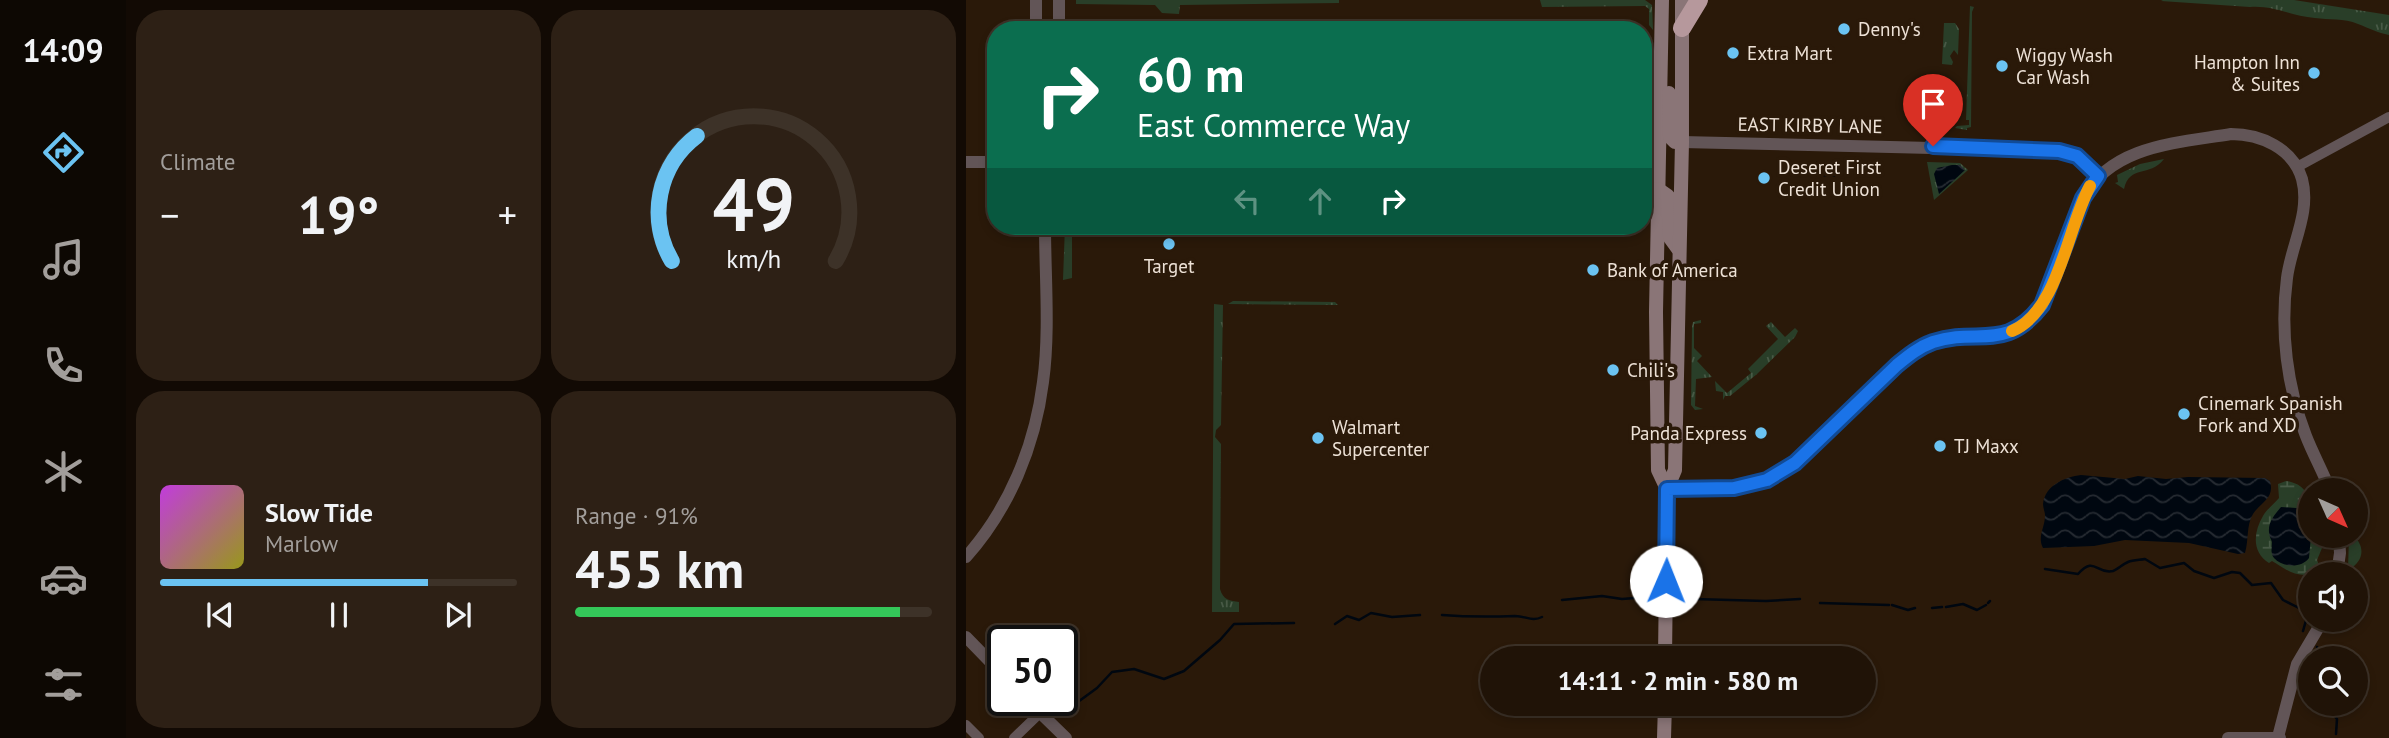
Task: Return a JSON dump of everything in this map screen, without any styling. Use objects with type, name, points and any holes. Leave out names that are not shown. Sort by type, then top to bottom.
[{"type":"highway","points":[[1682,28],[1699,0]]},
{"type":"main road","points":[[1662,0],[1656,312],[1658,470],[1667,489]]},
{"type":"main road","points":[[1665,646],[1667,489],[1675,470],[1682,142],[1682,0]]},
{"type":"main road","points":[[1661,80],[1669,94],[1670,136],[1675,142],[1682,142]]},
{"type":"main road","points":[[1658,189],[1668,196],[1670,238],[1679,250]]},
{"type":"main road","points":[[1664,738],[1665,716]]},
{"type":"street","points":[[1036,0],[1036,21]]},
{"type":"street","points":[[1059,0],[1059,21]]},
{"type":"street","points":[[2297,167],[2389,117]]},
{"type":"street","points":[[1667,489],[1734,488],[1767,480],[1795,463],[1914,351],[1934,342],[1961,337],[1992,337],[2018,328],[2042,305],[2083,198],[2098,176],[2114,162],[2128,156],[2231,134],[2260,138],[2275,145],[2297,167],[2302,177],[2304,206],[2287,276],[2286,346],[2297,407],[2325,478]]},
{"type":"street","name":"EAST KIRBY LANE","points":[[1682,142],[2059,151],[2077,156],[2098,176]]},
{"type":"street","points":[[966,162],[987,162]]},
{"type":"street","points":[[966,557],[998,517],[1020,467],[1037,414],[1045,362],[1045,235]]},
{"type":"street","points":[[2228,738],[2279,738],[2297,664],[2316,632]]},
{"type":"street","points":[[966,637],[987,659]]},
{"type":"street","points":[[1014,738],[1037,716]]},
{"type":"street","points":[[1043,716],[1066,738]]},
{"type":"street","points":[[966,725],[979,738]]},
{"type":"green space","points":[[1076,0],[1339,0],[1339,3],[1180,5],[1179,14],[1162,13],[1155,5],[1076,4]]},
{"type":"green space","points":[[1540,0],[1645,0],[1652,5],[1653,30],[1652,21],[1649,21],[1649,9],[1645,6],[1542,7]]},
{"type":"green space","points":[[2294,0],[2389,15],[2389,35],[2347,21],[2307,17],[2267,8],[2161,1]]},
{"type":"green space","points":[[1970,6],[1974,7],[1971,127],[1967,130],[1955,128],[1969,125],[1969,120],[1966,120]]},
{"type":"green space","points":[[1944,23],[1955,23],[1959,29],[1958,55],[1954,50],[1950,56],[1952,65],[1942,64]]},
{"type":"green space","points":[[2164,159],[2158,165],[2131,176],[2124,189],[2115,183],[2118,182],[2117,175],[2140,164]]},
{"type":"green space","points":[[1927,162],[1960,163],[1968,170],[1934,200]]},
{"type":"green space","points":[[1065,235],[1072,235],[1072,278],[1063,280]]},
{"type":"green space","points":[[1233,301],[1335,302],[1338,305],[1228,304]]},
{"type":"green space","points":[[1214,304],[1223,305],[1221,425],[1216,430],[1215,437],[1221,444],[1220,589],[1225,598],[1239,602],[1239,612],[1212,612]]},
{"type":"green space","points":[[1701,320],[1701,323],[1694,324],[1694,348],[1702,356],[1697,361],[1712,377],[1696,379],[1695,406],[1703,409],[1695,410],[1691,405],[1692,327],[1693,322]]},
{"type":"green space","points":[[1771,322],[1785,337],[1795,328],[1798,331],[1757,374],[1723,400],[1723,392],[1716,391],[1715,381],[1727,393],[1751,373],[1748,369],[1778,339],[1766,326]]},
{"type":"green space","points":[[2286,481],[2298,485],[2298,548],[2322,548],[2318,562],[2298,562],[2298,574],[2272,561],[2269,563],[2263,559],[2257,548],[2256,535],[2260,522],[2266,511],[2279,498],[2278,484]]},
{"type":"green space","points":[[2349,548],[2361,548],[2358,562],[2348,562]]},
{"type":"water","points":[[1816,161],[1837,163],[1837,177],[1812,176],[1807,165]]},
{"type":"water","points":[[1960,165],[1965,170],[1939,194],[1934,174],[1937,168]]},
{"type":"water","points":[[2081,475],[2125,479],[2138,476],[2166,479],[2265,478],[2270,481],[2271,492],[2253,514],[2245,553],[2238,554],[2189,543],[2125,540],[2094,546],[2043,548],[2041,536],[2045,520],[2045,497],[2057,483]]},
{"type":"water","points":[[2281,507],[2298,508],[2298,548],[2310,548],[2309,558],[2305,562],[2292,566],[2282,564],[2274,558],[2269,533],[2274,515]]},
{"type":"waterway","points":[[2045,569],[2078,574],[2088,566],[2113,571],[2128,562],[2145,559],[2160,568],[2184,563],[2194,571],[2214,578],[2232,572],[2240,573],[2252,585],[2271,583],[2283,600],[2298,608]]},
{"type":"waterway","points":[[1562,600],[1602,596],[1635,598]]},
{"type":"waterway","points":[[1694,599],[1800,599]]},
{"type":"waterway","points":[[1820,603],[1889,605]]},
{"type":"waterway","points":[[1946,607],[1963,604],[1977,610],[1986,605]]},
{"type":"waterway","points":[[1892,605],[1908,610],[1915,608]]},
{"type":"waterway","points":[[1932,608],[1942,607]]},
{"type":"waterway","points":[[1335,624],[1347,616],[1359,620],[1371,613],[1392,617],[1420,615]]},
{"type":"waterway","points":[[1442,615],[1515,616],[1535,619],[1542,617]]},
{"type":"waterway","points":[[1078,702],[1097,688],[1112,672],[1134,669],[1164,679],[1184,671],[1234,624],[1294,623]]},
{"type":"waterway","points":[[2334,716],[2337,719],[2336,734]]},
{"type":"slow traffic","points":[[2012,331],[2037,313],[2042,305],[2090,186]]},
{"type":"place","name":"Denny's","points":[[1844,29]]},
{"type":"place","name":"Extra Mart","points":[[1733,53]]},
{"type":"place","name":"Wiggy Wash Car Wash","points":[[2002,66]]},
{"type":"place","name":"Hampton Inn & Suites","points":[[2314,73]]},
{"type":"place","name":"Deseret First Credit Union","points":[[1764,178]]},
{"type":"place","name":"Target","points":[[1169,244]]},
{"type":"place","name":"Bank of America","points":[[1593,270]]},
{"type":"place","name":"Chili's","points":[[1613,370]]},
{"type":"place","name":"Cinemark Spanish Fork and XD","points":[[2184,414]]},
{"type":"place","name":"Panda Express","points":[[1761,433]]},
{"type":"place","name":"Walmart Supercenter","points":[[1318,438]]},
{"type":"place","name":"TJ Maxx","points":[[1940,446]]},
{"type":"route","points":[[1666,581],[1667,489],[1734,488],[1767,480],[1795,463],[1914,351],[1947,339],[2005,334],[2030,319],[2042,305],[2083,198],[2098,176],[2077,156],[2059,151],[1933,146]]}]
